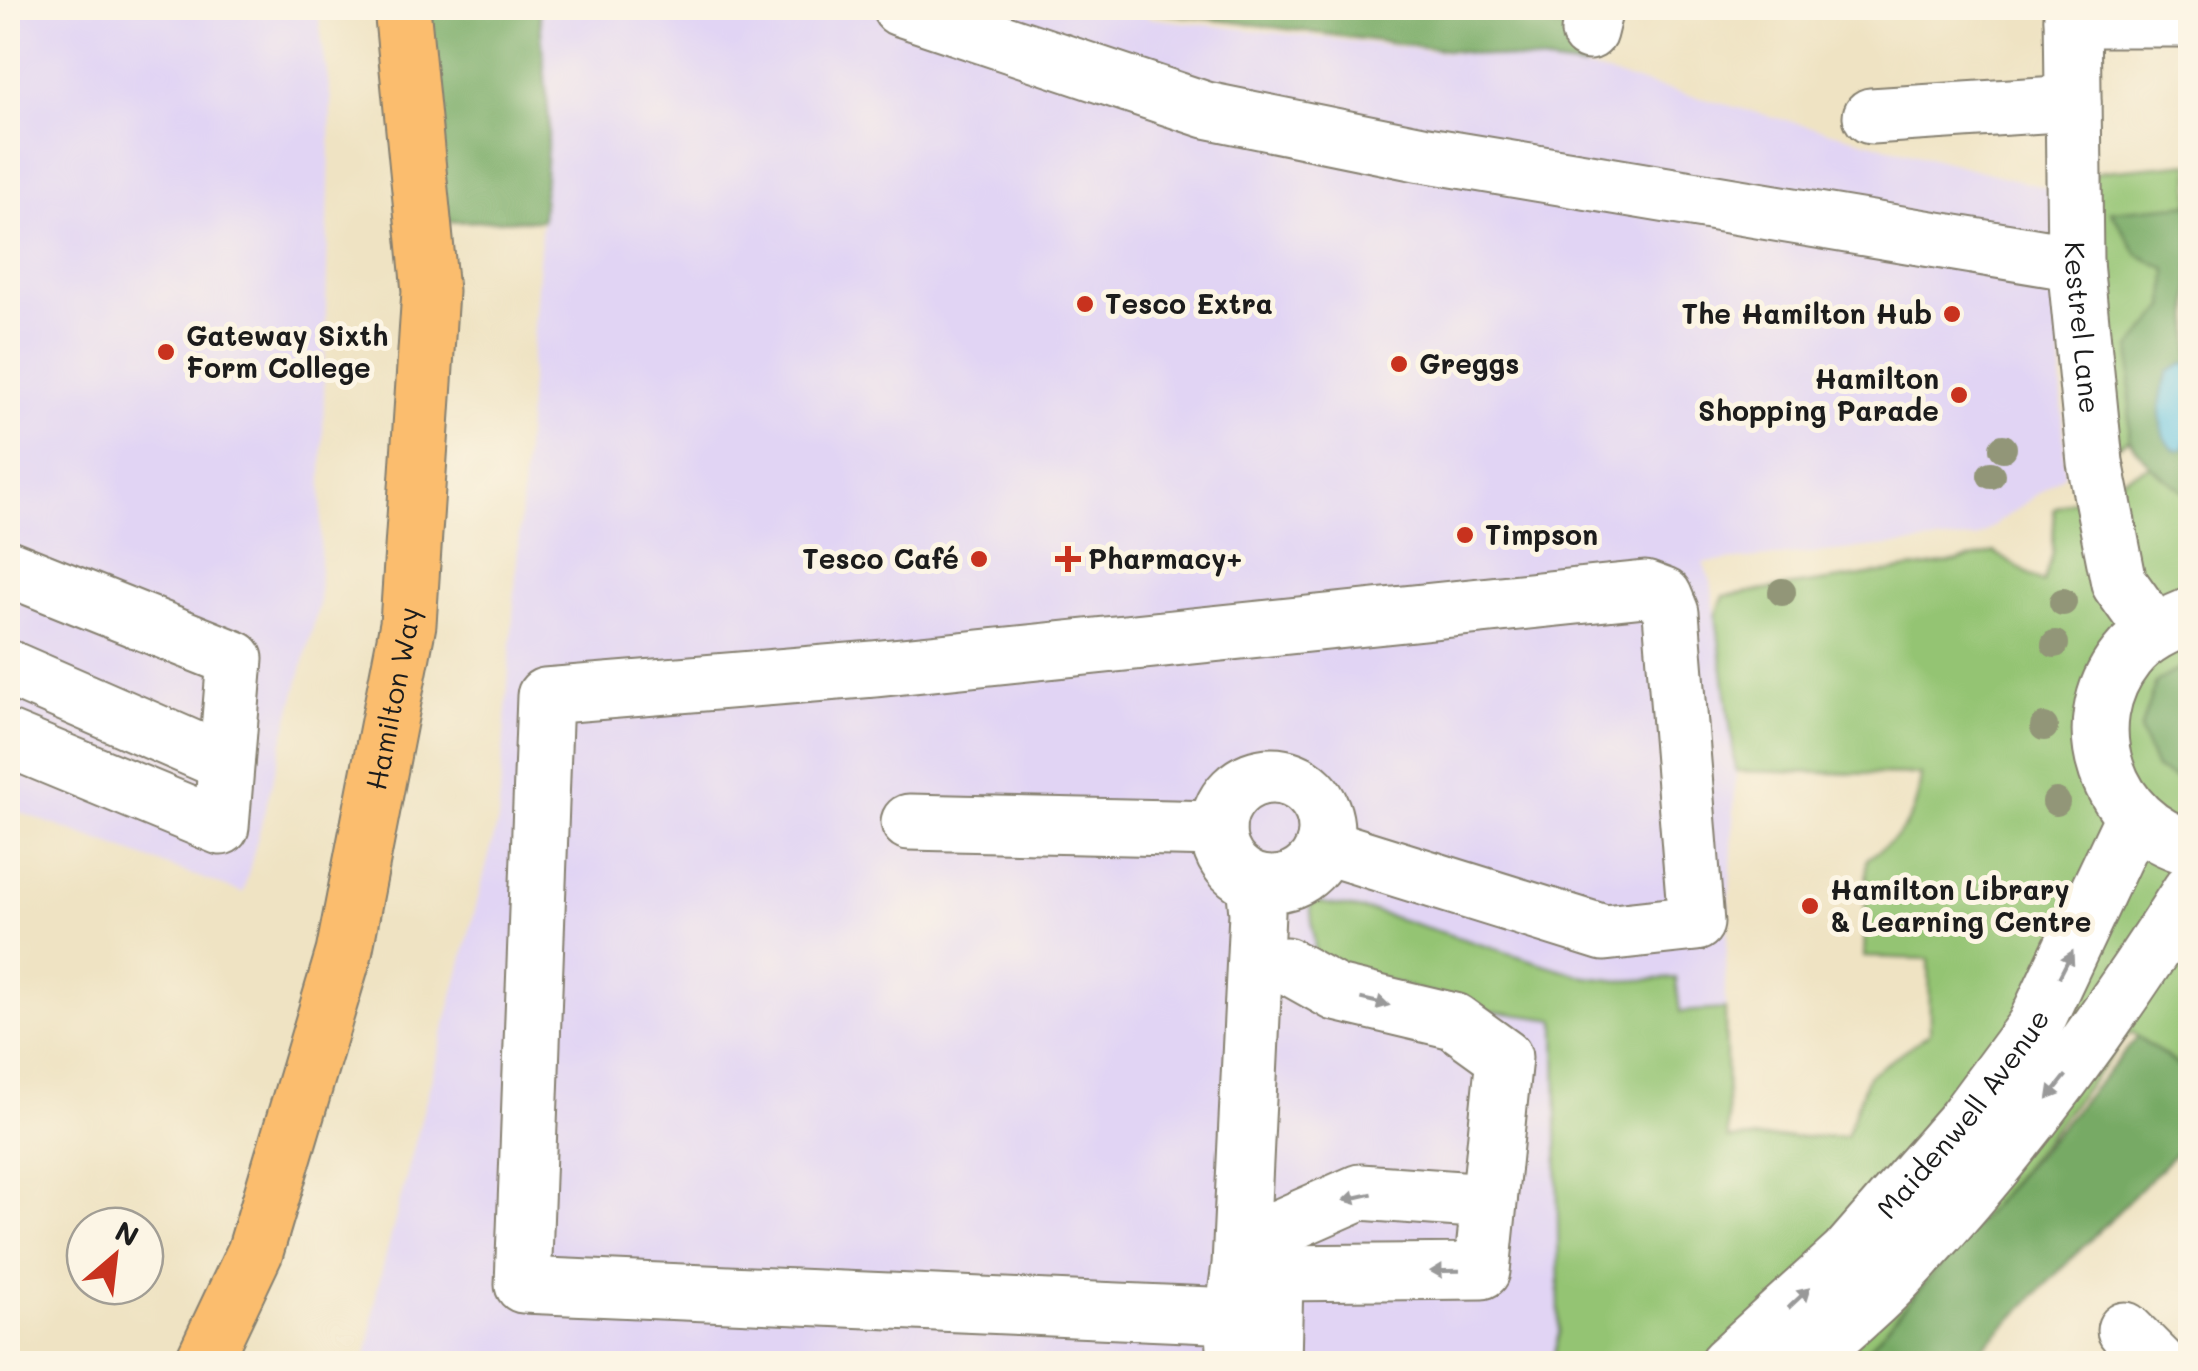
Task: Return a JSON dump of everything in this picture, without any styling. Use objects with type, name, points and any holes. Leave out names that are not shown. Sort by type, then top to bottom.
[{"type":"highway","name":"Hamilton Way","points":[[202,1364],[255,1252],[344,952],[408,624],[430,291],[402,8]]},
{"type":"highway","points":[[240,1364],[255,1252]]},
{"type":"street","points":[[900,8],[1206,110],[1422,154],[2075,263]]},
{"type":"street","points":[[2072,13],[2190,19]]},
{"type":"street","name":"Kestrel Lane","points":[[2072,13],[2075,263],[2104,514],[2119,583],[2172,624]]},
{"type":"street","points":[[1871,116],[2074,103]]},
{"type":"street","points":[[8,568],[235,659],[220,826],[8,738]]},
{"type":"street","points":[[1289,870],[1226,859],[1218,828],[1222,807],[1232,792],[1247,781],[1282,776],[1314,795],[1323,810],[1289,870],[1257,913],[1234,1340],[523,1285],[545,696],[874,669],[1645,589],[1664,596],[1672,613],[1696,923],[1604,933],[1289,870]]},
{"type":"street","points":[[2172,624],[2127,655],[2108,684],[2099,719],[2100,755],[2112,788],[2134,816],[2158,835],[2190,847]]},
{"type":"street","points":[[8,668],[226,763]]},
{"type":"street","name":"Maidenwell Avenue","points":[[1727,1364],[1846,1254],[1965,1120],[2034,1027],[2134,816]]},
{"type":"street","points":[[910,822],[1218,828]]},
{"type":"street","points":[[1273,1364],[1289,870]]},
{"type":"street","name":"Maidenwell Avenue","points":[[1800,1364],[1889,1284],[1992,1167],[2111,1016],[2190,891]]},
{"type":"street","points":[[1276,1251],[1482,1271],[1504,1058],[1454,1021],[1336,993],[1286,966]]},
{"type":"street","points":[[1276,1251],[1360,1192],[1489,1200]]},
{"type":"shaded area","name":"Gateway Sixth Form College","points":[[8,8],[317,8],[331,100],[319,604],[243,893],[8,808]]},
{"type":"shaded area","points":[[539,8],[1127,8],[1150,18],[1584,68],[2055,190],[2065,474],[1977,538],[1703,563],[1711,581],[1736,771],[1725,987],[1731,1320],[1684,1363],[366,1364],[377,1290],[498,821],[549,122]]},
{"type":"shaded area","points":[[1452,8],[1593,8],[1589,32]]},
{"type":"green space","points":[[402,8],[539,8],[549,121],[542,220],[443,222]]},
{"type":"green space","points":[[1127,8],[1452,8],[1589,32],[1584,68]]},
{"type":"green space","points":[[2190,163],[2190,1073],[2131,1032],[1934,1278],[1856,1363],[1792,1363],[1753,1342],[1724,1363],[1551,1363],[1559,1333],[1556,1020],[1484,1010],[1316,960],[1310,901],[1376,912],[1586,977],[1621,981],[1676,978],[1680,1012],[1725,1009],[1728,1139],[1846,1136],[1868,1076],[1930,1033],[1929,959],[1864,957],[1867,859],[1891,841],[1912,815],[1921,775],[1736,771],[1716,616],[1724,596],[1957,562],[1994,552],[2043,583],[2053,553],[2054,509],[2150,466],[2128,439],[2095,462],[2074,179],[2104,171]]},
{"type":"green space","points":[[2190,204],[2190,497],[2150,466],[2129,439],[2131,348],[2165,307],[2167,269],[2138,255],[2111,211]]},
{"type":"green space","points":[[2190,662],[2190,785],[2156,769],[2140,730],[2156,682]]},
{"type":"green space","points":[[2138,1037],[2190,1074],[2190,1139],[1968,1363],[1855,1364]]},
{"type":"water","points":[[2186,363],[2190,366],[2190,434],[2184,449],[2175,451],[2163,433],[2160,403],[2168,372]]},
{"type":"place","name":"Tesco Extra","points":[[1085,304]]},
{"type":"place","name":"The Hamilton Hub","points":[[1952,314]]},
{"type":"place","name":"Gateway Sixth Form College","points":[[166,352]]},
{"type":"place","name":"Greggs","points":[[1399,364]]},
{"type":"place","name":"Hamilton Shopping Parade","points":[[1959,395]]},
{"type":"place","name":"Timpson","points":[[1465,535]]},
{"type":"place","name":"Tesco Café","points":[[979,559]]},
{"type":"place","name":"Pharmacy+","points":[[1068,559]]},
{"type":"place","name":"Hamilton Library & Learning Centre","points":[[1810,906]]}]
